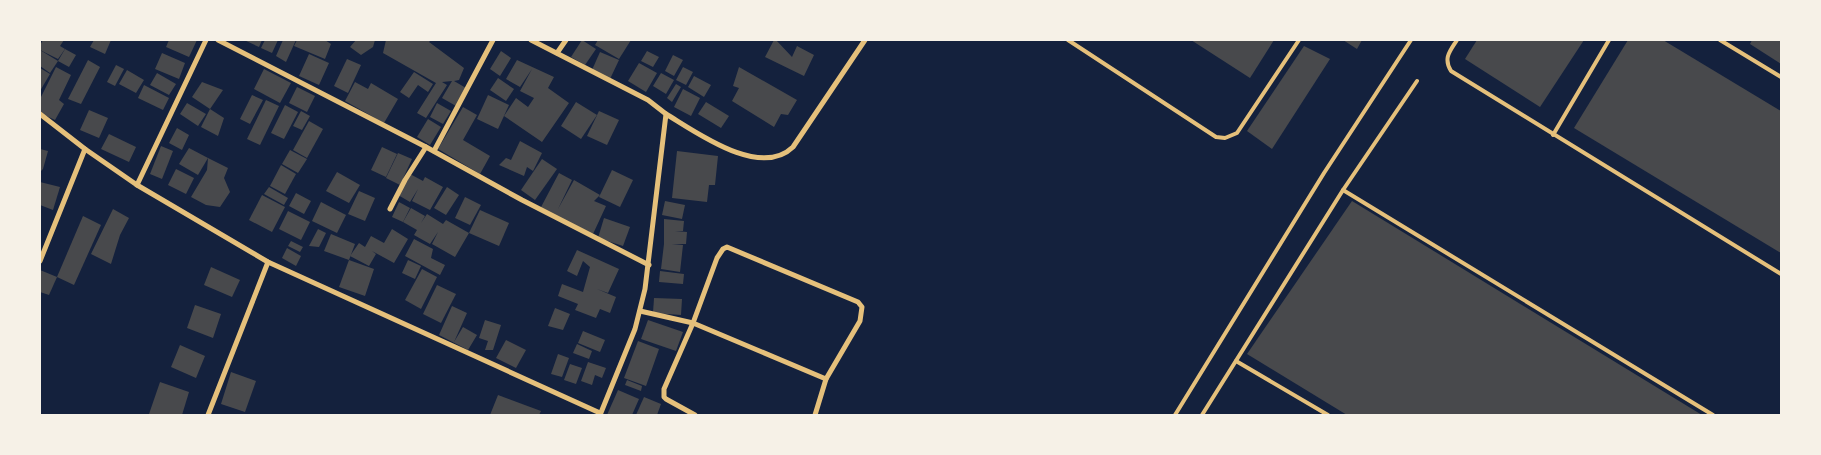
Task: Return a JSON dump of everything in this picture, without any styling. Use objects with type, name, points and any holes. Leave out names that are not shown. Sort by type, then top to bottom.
[{"type":"street","points":[[137,184],[206,40]]},
{"type":"street","points":[[218,40],[434,151],[522,200],[649,265]]},
{"type":"street","points":[[434,151],[493,40]]},
{"type":"street","points":[[531,40],[648,100],[666,114],[727,150],[755,157],[771,157],[788,152],[865,40]]},
{"type":"street","points":[[557,53],[566,40]]},
{"type":"street","points":[[40,114],[85,149],[137,184],[268,262],[600,414],[635,329],[646,290],[666,114]]},
{"type":"street","points":[[390,209],[404,180],[426,147]]},
{"type":"street","points":[[40,261],[85,149]]},
{"type":"street","points":[[695,415],[664,397],[664,389],[717,258],[723,249],[730,247],[858,302],[862,307],[860,321],[826,379],[815,415]]},
{"type":"street","points":[[208,415],[268,262]]},
{"type":"street","points":[[640,311],[692,323],[826,379]]},
{"type":"lane","points":[[1068,40],[1216,137],[1225,138],[1236,133],[1298,40]]},
{"type":"lane","points":[[1175,415],[1324,173],[1411,40]]},
{"type":"lane","points":[[1457,40],[1446,58],[1447,65],[1451,71],[1781,274]]},
{"type":"lane","points":[[1553,135],[1609,40]]},
{"type":"lane","points":[[1720,40],[1781,77]]},
{"type":"lane","points":[[1202,415],[1343,190],[1417,81]]},
{"type":"lane","points":[[1343,190],[1713,415]]},
{"type":"lane","points":[[1236,361],[1328,415]]},
{"type":"building","points":[[43,40],[64,40],[60,46],[65,49],[58,59],[40,50]]},
{"type":"building","points":[[94,40],[111,40],[105,54],[90,47]]},
{"type":"building","points":[[169,40],[197,40],[189,57],[166,47]]},
{"type":"building","points":[[244,40],[262,40],[259,47]]},
{"type":"building","points":[[265,40],[278,40],[272,53],[261,48]]},
{"type":"building","points":[[283,40],[296,40],[286,62],[276,56]]},
{"type":"building","points":[[297,40],[325,40],[331,44],[325,59],[294,46]]},
{"type":"building","points":[[356,40],[375,40],[373,47],[361,55],[350,47]]},
{"type":"building","points":[[386,40],[431,40],[429,42],[464,68],[459,80],[454,81],[466,88],[456,106],[442,98],[452,81],[442,82],[447,85],[426,118],[417,113],[436,83],[383,53]]},
{"type":"building","points":[[582,40],[596,49],[585,65],[571,57]]},
{"type":"building","points":[[598,40],[631,40],[619,59],[595,45]]},
{"type":"building","points":[[774,40],[792,57],[797,46],[814,55],[804,76],[765,57]]},
{"type":"building","points":[[1191,40],[1274,40],[1250,78]]},
{"type":"building","points":[[1343,40],[1362,40],[1357,49]]},
{"type":"building","points":[[1477,40],[1584,40],[1540,107],[1465,59]]},
{"type":"building","points":[[1628,40],[1663,40],[1781,111],[1781,253],[1574,128]]},
{"type":"building","points":[[1752,40],[1781,40],[1781,64],[1750,44]]},
{"type":"building","points":[[1304,46],[1330,59],[1272,149],[1247,131]]},
{"type":"building","points":[[65,49],[76,55],[69,67],[58,61]]},
{"type":"building","points":[[40,50],[58,61],[50,73],[40,66]]},
{"type":"building","points":[[501,51],[511,58],[500,76],[490,69]]},
{"type":"building","points":[[647,51],[659,57],[653,67],[641,61]]},
{"type":"building","points":[[600,52],[619,60],[610,79],[592,70]]},
{"type":"building","points":[[162,53],[185,63],[179,79],[155,69]]},
{"type":"building","points":[[309,54],[329,63],[319,85],[299,76]]},
{"type":"building","points":[[673,55],[683,60],[674,76],[665,71]]},
{"type":"building","points":[[347,59],[361,65],[348,93],[334,86]]},
{"type":"building","points":[[88,60],[100,67],[81,104],[68,99]]},
{"type":"building","points":[[517,60],[554,77],[548,88],[569,103],[542,142],[504,116],[516,98],[528,107],[534,98],[520,91],[532,69],[520,87],[506,79]]},
{"type":"building","points":[[639,63],[657,73],[646,92],[628,81]]},
{"type":"building","points":[[116,65],[124,69],[115,86],[107,82]]},
{"type":"building","points":[[56,67],[71,75],[59,100],[64,104],[55,120],[40,113],[40,99]]},
{"type":"building","points":[[683,67],[693,72],[686,85],[676,80]]},
{"type":"building","points":[[739,67],[797,100],[788,115],[781,114],[774,127],[732,101],[739,88],[733,86]]},
{"type":"building","points":[[40,68],[50,74],[40,91]]},
{"type":"building","points":[[264,69],[291,83],[280,103],[254,89]]},
{"type":"building","points":[[127,70],[144,80],[136,93],[119,84]]},
{"type":"building","points":[[414,72],[433,84],[428,92],[418,85],[409,98],[400,92]]},
{"type":"building","points":[[157,73],[176,84],[169,95],[150,85]]},
{"type":"building","points":[[661,73],[674,80],[666,94],[653,86]]},
{"type":"building","points":[[694,76],[711,85],[704,97],[688,87]]},
{"type":"building","points":[[498,78],[514,89],[506,101],[490,90]]},
{"type":"building","points":[[202,82],[223,90],[210,109],[192,97]]},
{"type":"building","points":[[355,82],[368,89],[371,83],[398,99],[384,123],[345,101]]},
{"type":"building","points":[[676,84],[681,87],[672,102],[667,98]]},
{"type":"building","points":[[144,85],[169,98],[163,110],[138,98]]},
{"type":"building","points":[[297,87],[315,96],[307,112],[289,103]]},
{"type":"building","points":[[683,89],[700,98],[691,116],[674,107]]},
{"type":"building","points":[[252,95],[263,100],[250,124],[240,119]]},
{"type":"building","points":[[488,95],[509,105],[498,129],[477,119]]},
{"type":"building","points":[[266,100],[279,106],[260,145],[247,139]]},
{"type":"building","points":[[576,102],[597,115],[581,139],[561,126]]},
{"type":"building","points":[[706,102],[729,116],[721,128],[698,114]]},
{"type":"building","points":[[187,103],[206,114],[198,126],[180,114]]},
{"type":"building","points":[[437,103],[451,111],[443,124],[430,117]]},
{"type":"building","points":[[285,105],[298,112],[284,139],[271,133]]},
{"type":"building","points":[[463,107],[477,115],[463,140],[490,156],[480,174],[438,149]]},
{"type":"building","points":[[210,109],[224,118],[218,136],[201,127]]},
{"type":"building","points":[[89,110],[108,118],[99,138],[80,130]]},
{"type":"building","points":[[301,111],[310,116],[302,130],[293,126]]},
{"type":"building","points":[[599,111],[619,120],[607,145],[587,136]]},
{"type":"building","points":[[428,119],[441,127],[430,145],[417,137]]},
{"type":"building","points":[[309,121],[323,129],[307,158],[293,150]]},
{"type":"building","points":[[177,128],[189,135],[182,150],[169,143]]},
{"type":"building","points":[[109,134],[136,147],[129,162],[101,149]]},
{"type":"building","points":[[520,141],[542,153],[533,171],[527,167],[524,176],[499,165],[506,158],[511,160]]},
{"type":"building","points":[[161,146],[173,151],[162,179],[150,174]]},
{"type":"building","points":[[382,147],[397,154],[386,177],[371,170]]},
{"type":"building","points":[[189,148],[208,158],[198,175],[179,164]]},
{"type":"building","points":[[40,149],[48,151],[43,169],[40,172]]},
{"type":"building","points":[[290,150],[307,159],[298,173],[282,164]]},
{"type":"building","points":[[677,151],[718,156],[715,185],[709,185],[707,202],[672,198]]},
{"type":"building","points":[[398,153],[412,159],[400,185],[386,178]]},
{"type":"building","points":[[208,158],[228,168],[224,178],[230,192],[220,207],[206,205],[191,197],[207,170]]},
{"type":"building","points":[[542,159],[557,169],[535,200],[521,190]]},
{"type":"building","points":[[281,165],[296,174],[285,194],[270,186]]},
{"type":"building","points":[[176,169],[194,178],[186,194],[168,185]]},
{"type":"building","points":[[612,170],[633,180],[620,207],[599,197]]},
{"type":"building","points":[[337,172],[360,185],[349,203],[326,191]]},
{"type":"building","points":[[559,173],[572,180],[558,209],[574,180],[600,195],[594,201],[606,206],[593,234],[540,209]]},
{"type":"building","points":[[410,174],[423,181],[425,177],[443,187],[430,210],[412,201],[418,189],[410,202],[398,195]]},
{"type":"building","points":[[40,182],[60,187],[53,210],[40,205]]},
{"type":"building","points":[[269,187],[288,198],[284,205],[264,194]]},
{"type":"building","points":[[447,187],[459,195],[446,215],[434,208]]},
{"type":"building","points":[[359,191],[375,198],[365,221],[348,214]]},
{"type":"building","points":[[296,193],[311,201],[304,214],[289,206]]},
{"type":"building","points":[[262,195],[285,207],[272,232],[249,220]]},
{"type":"building","points":[[465,197],[481,205],[470,225],[455,218]]},
{"type":"building","points":[[665,201],[685,205],[682,219],[662,215]]},
{"type":"building","points":[[1352,201],[1702,415],[1347,415],[1247,354]]},
{"type":"building","points":[[321,202],[346,215],[337,233],[312,221]]},
{"type":"building","points":[[399,202],[410,208],[403,222],[392,217]]},
{"type":"building","points":[[411,208],[425,216],[421,223],[427,214],[443,224],[446,220],[469,233],[455,257],[432,244],[438,232],[430,244],[414,235],[417,230],[403,222]]},
{"type":"building","points":[[113,209],[129,218],[120,235],[111,264],[91,254]]},
{"type":"building","points":[[480,210],[509,223],[499,246],[469,233]]},
{"type":"building","points":[[288,211],[310,222],[301,240],[279,229]]},
{"type":"building","points":[[83,216],[101,225],[74,285],[57,277]]},
{"type":"building","points":[[604,218],[630,227],[623,246],[598,238]]},
{"type":"building","points":[[664,219],[684,221],[683,231],[675,231],[687,232],[686,244],[672,244],[683,245],[680,272],[661,269]]},
{"type":"building","points":[[318,229],[326,233],[319,247],[309,246]]},
{"type":"building","points":[[392,229],[408,239],[394,263],[372,251],[376,254],[369,266],[350,256],[359,243],[365,247],[371,236],[384,243]]},
{"type":"building","points":[[331,234],[355,244],[349,260],[324,251]]},
{"type":"building","points":[[414,239],[433,249],[431,258],[445,265],[440,275],[405,256]]},
{"type":"building","points":[[291,241],[303,247],[300,252],[288,246]]},
{"type":"building","points":[[287,248],[301,256],[296,266],[282,258]]},
{"type":"building","points":[[577,250],[619,269],[608,293],[597,289],[616,297],[610,313],[600,309],[596,318],[575,310],[578,304],[558,296],[562,284],[583,292],[590,267],[583,261],[577,276],[567,271]]},
{"type":"building","points":[[349,260],[374,269],[365,296],[339,287]]},
{"type":"building","points":[[408,260],[421,266],[415,279],[402,273]]},
{"type":"building","points":[[211,267],[240,280],[232,297],[204,285]]},
{"type":"building","points":[[422,269],[437,277],[421,309],[405,300]]},
{"type":"building","points":[[40,270],[57,277],[49,295],[40,292]]},
{"type":"building","points":[[660,271],[684,274],[683,284],[659,282]]},
{"type":"building","points":[[437,285],[456,294],[441,323],[423,314]]},
{"type":"building","points":[[654,298],[682,299],[681,315],[653,313]]},
{"type":"building","points":[[195,305],[221,314],[213,338],[187,328]]},
{"type":"building","points":[[452,306],[467,313],[454,342],[463,327],[477,335],[468,350],[439,335]]},
{"type":"building","points":[[555,308],[570,314],[563,330],[548,326]]},
{"type":"building","points":[[485,320],[501,325],[493,350],[485,350],[488,341],[479,338]]},
{"type":"building","points":[[648,320],[683,332],[676,351],[641,339]]},
{"type":"building","points":[[583,331],[605,340],[600,352],[578,343]]},
{"type":"building","points":[[506,340],[526,350],[516,368],[496,358]]},
{"type":"building","points":[[638,341],[659,349],[646,386],[624,378]]},
{"type":"building","points":[[577,344],[592,351],[589,359],[573,353]]},
{"type":"building","points":[[180,345],[205,356],[196,378],[171,367]]},
{"type":"building","points":[[558,354],[569,358],[562,377],[551,374]]},
{"type":"building","points":[[588,362],[606,368],[602,378],[595,375],[592,385],[581,381]]},
{"type":"building","points":[[570,364],[582,368],[576,384],[564,380]]},
{"type":"building","points":[[231,372],[256,381],[245,412],[221,404]]},
{"type":"building","points":[[627,380],[642,386],[641,391],[625,385]]},
{"type":"building","points":[[160,382],[189,392],[182,415],[149,414]]},
{"type":"building","points":[[618,390],[639,399],[632,415],[607,415]]},
{"type":"building","points":[[498,395],[541,411],[539,415],[490,415]]},
{"type":"building","points":[[644,397],[661,404],[657,415],[636,415]]}]
